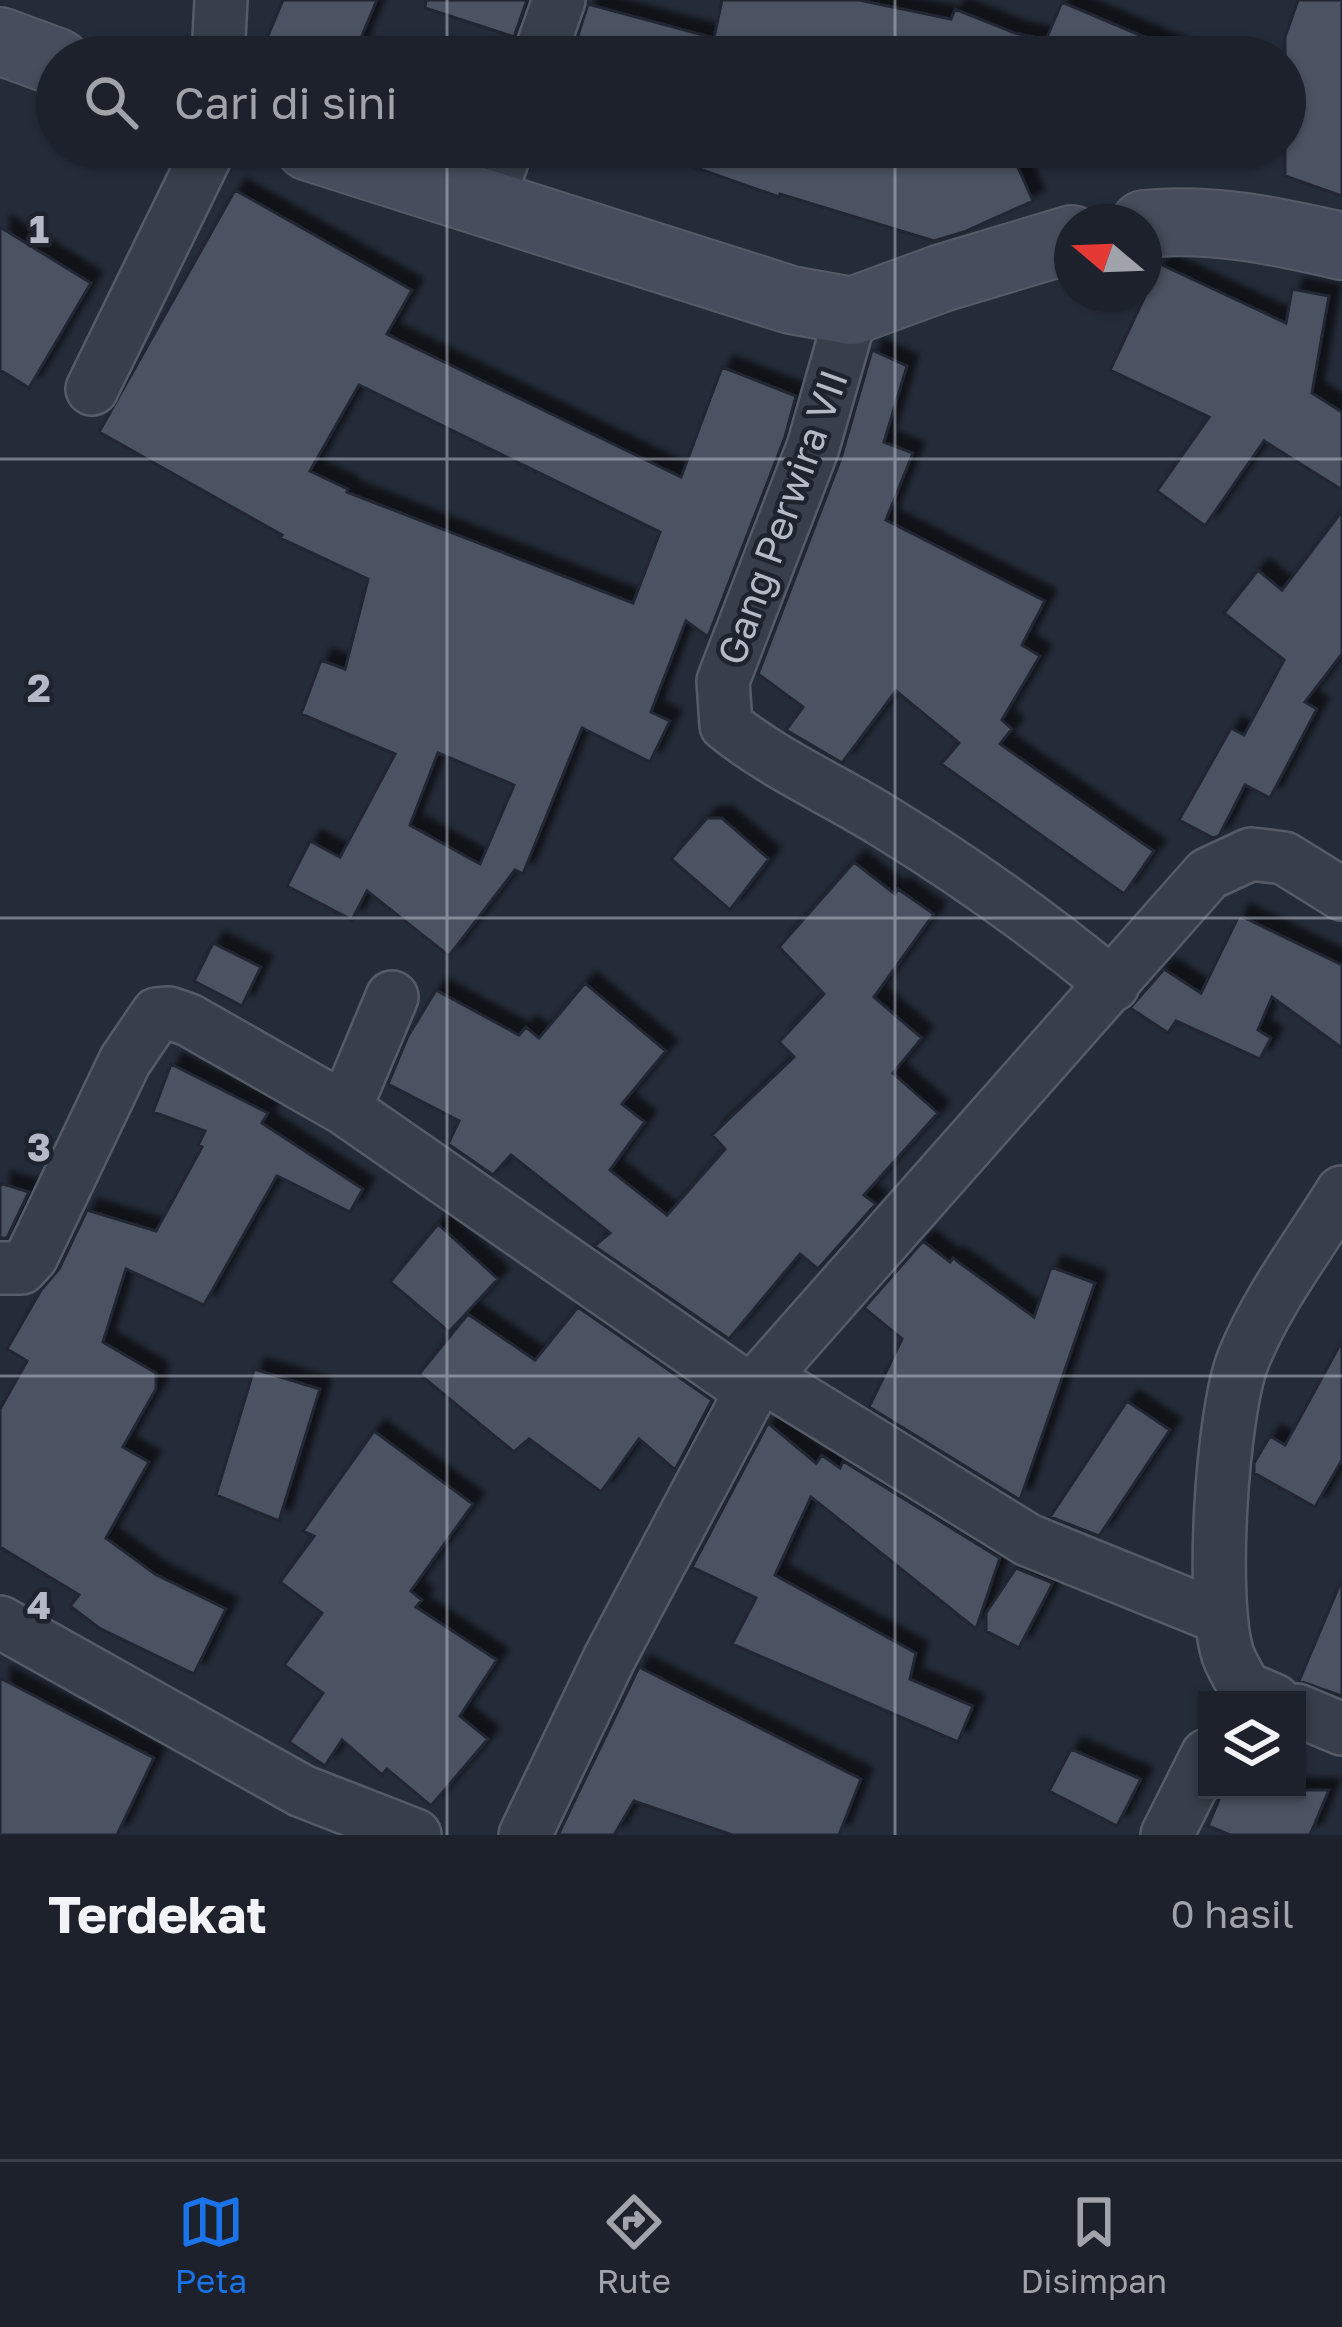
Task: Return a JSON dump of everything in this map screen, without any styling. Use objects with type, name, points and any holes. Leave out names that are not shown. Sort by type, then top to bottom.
[{"type":"street","points":[[219,36],[221,0]]},
{"type":"street","points":[[547,36],[560,0]]},
{"type":"street","points":[[0,41],[36,54]]},
{"type":"street","points":[[92,389],[200,168]]},
{"type":"street","points":[[450,168],[497,175],[791,300],[852,311],[1054,244]]},
{"type":"street","points":[[1162,222],[1256,227],[1342,245]]},
{"type":"street","name":"Gang Perwira VII","points":[[852,311],[812,447],[723,681],[726,725],[752,746],[944,861],[1061,942],[1113,985]]},
{"type":"street","points":[[525,1835],[610,1657],[758,1384],[1208,874],[1251,854],[1284,858],[1342,894]]},
{"type":"street","points":[[345,1109],[392,997]]},
{"type":"street","points":[[0,1268],[21,1268],[32,1256],[125,1061],[157,1014],[169,1013],[345,1109],[758,1384],[1028,1540],[1221,1618]]},
{"type":"street","points":[[1249,1691],[1228,1655],[1221,1618],[1218,1572],[1231,1414],[1242,1364],[1265,1314],[1342,1192]]},
{"type":"street","points":[[0,1622],[302,1791],[415,1835]]},
{"type":"street","points":[[1306,1714],[1342,1729]]},
{"type":"street","points":[[1167,1835],[1198,1773]]},
{"type":"building","points":[[283,0],[377,0],[362,36],[268,36]]},
{"type":"building","points":[[426,0],[527,0],[514,36],[425,8]]},
{"type":"building","points":[[722,0],[859,0],[951,19],[955,9],[1029,36],[714,36]]},
{"type":"building","points":[[1298,0],[1342,0],[1342,196],[1285,176],[1285,168],[1306,168],[1306,36],[1285,36]]},
{"type":"building","points":[[1062,2],[1142,36],[1047,36]]},
{"type":"building","points":[[588,4],[707,36],[578,36]]},
{"type":"building","points":[[697,168],[1018,168],[1033,201],[934,241]]},
{"type":"building","points":[[235,190],[412,290],[387,334],[681,477],[722,367],[796,396],[785,437],[708,637],[686,621],[651,712],[670,721],[650,762],[582,728],[523,874],[515,870],[449,956],[367,891],[352,920],[287,886],[310,841],[340,857],[395,754],[301,714],[321,660],[345,669],[368,579],[280,538],[282,535],[99,432]],"holes":[[[359,385],[660,532],[633,603],[347,492],[310,471]],[[438,753],[514,785],[480,864],[410,825]]]},
{"type":"building","points":[[0,227],[91,283],[29,388],[0,370]]},
{"type":"building","points":[[1162,265],[1286,323],[1292,289],[1329,296],[1312,393],[1342,412],[1342,490],[1264,441],[1205,526],[1157,491],[1209,417],[1110,370],[1137,312],[1162,312]]},
{"type":"building","points":[[872,350],[907,366],[884,442],[913,453],[886,520],[1045,601],[1022,645],[1040,656],[1002,720],[1012,729],[1000,744],[1154,851],[1124,894],[941,764],[959,743],[896,691],[842,763],[786,730],[803,707],[758,674],[841,458]]},
{"type":"building","points":[[1342,511],[1342,654],[1305,702],[1317,709],[1270,798],[1245,785],[1219,836],[1213,838],[1179,820],[1231,728],[1244,735],[1284,660],[1224,613],[1258,570],[1282,590]]},
{"type":"building","points":[[707,818],[722,818],[769,859],[730,910],[671,859]]},
{"type":"building","points":[[854,862],[895,894],[898,889],[934,914],[874,997],[922,1038],[893,1073],[938,1113],[864,1195],[876,1204],[818,1269],[800,1254],[729,1339],[594,1246],[610,1233],[511,1155],[493,1175],[448,1144],[459,1121],[388,1084],[408,1036],[436,990],[519,1035],[526,1027],[539,1038],[585,983],[666,1051],[622,1104],[645,1122],[610,1170],[667,1215],[725,1149],[712,1135],[794,1057],[779,1042],[824,994],[779,947]]},
{"type":"building","points":[[1239,915],[1342,965],[1342,1048],[1272,997],[1258,1030],[1271,1038],[1260,1059],[1176,1021],[1168,1033],[1130,1008],[1164,969],[1201,993]]},
{"type":"building","points":[[213,943],[261,967],[242,1006],[194,981]]},
{"type":"building","points":[[171,1064],[268,1113],[262,1123],[363,1189],[350,1212],[277,1176],[204,1305],[126,1269],[103,1342],[156,1373],[156,1389],[123,1447],[149,1462],[106,1538],[155,1574],[226,1609],[194,1674],[99,1628],[70,1606],[79,1595],[0,1547],[0,1409],[27,1361],[7,1349],[41,1290],[59,1269],[87,1210],[156,1231],[202,1147],[198,1145],[205,1131],[153,1112]]},
{"type":"building","points":[[0,1183],[29,1192],[7,1238],[0,1238]]},
{"type":"building","points":[[438,1224],[498,1279],[449,1332],[390,1282]]},
{"type":"building","points":[[923,1241],[1034,1317],[1051,1267],[1095,1283],[1020,1500],[869,1407],[902,1339],[864,1308]]},
{"type":"building","points":[[578,1307],[712,1400],[675,1470],[639,1439],[601,1492],[529,1439],[514,1452],[419,1374],[468,1314],[535,1360]]},
{"type":"building","points":[[1342,1341],[1342,1460],[1315,1507],[1254,1473],[1254,1463],[1270,1436],[1285,1445]]},
{"type":"building","points":[[254,1369],[320,1389],[279,1521],[216,1495]]},
{"type":"building","points":[[1127,1401],[1170,1430],[1099,1536],[1050,1517]]},
{"type":"building","points":[[768,1423],[816,1463],[822,1455],[840,1468],[843,1461],[1000,1558],[976,1629],[811,1497],[775,1575],[916,1653],[910,1679],[973,1706],[958,1742],[732,1644],[756,1598],[692,1567]]},
{"type":"building","points":[[374,1431],[473,1504],[411,1591],[422,1600],[416,1607],[497,1660],[460,1716],[488,1739],[431,1806],[387,1769],[382,1775],[342,1740],[325,1766],[289,1742],[323,1693],[284,1665],[322,1613],[280,1582],[314,1536],[303,1531]]},
{"type":"building","points":[[1016,1568],[1053,1583],[1019,1648],[986,1631],[986,1613]]},
{"type":"building","points":[[1342,1579],[1342,1696],[1299,1681]]},
{"type":"building","points":[[639,1667],[861,1779],[839,1835],[732,1835],[634,1801],[614,1835],[558,1835]]},
{"type":"building","points":[[0,1678],[154,1758],[117,1835],[0,1835]]},
{"type":"building","points":[[1071,1749],[1141,1779],[1117,1826],[1049,1791]]},
{"type":"building","points":[[1306,1790],[1329,1790],[1310,1835],[1230,1835],[1208,1826],[1219,1799],[1306,1799]]}]
